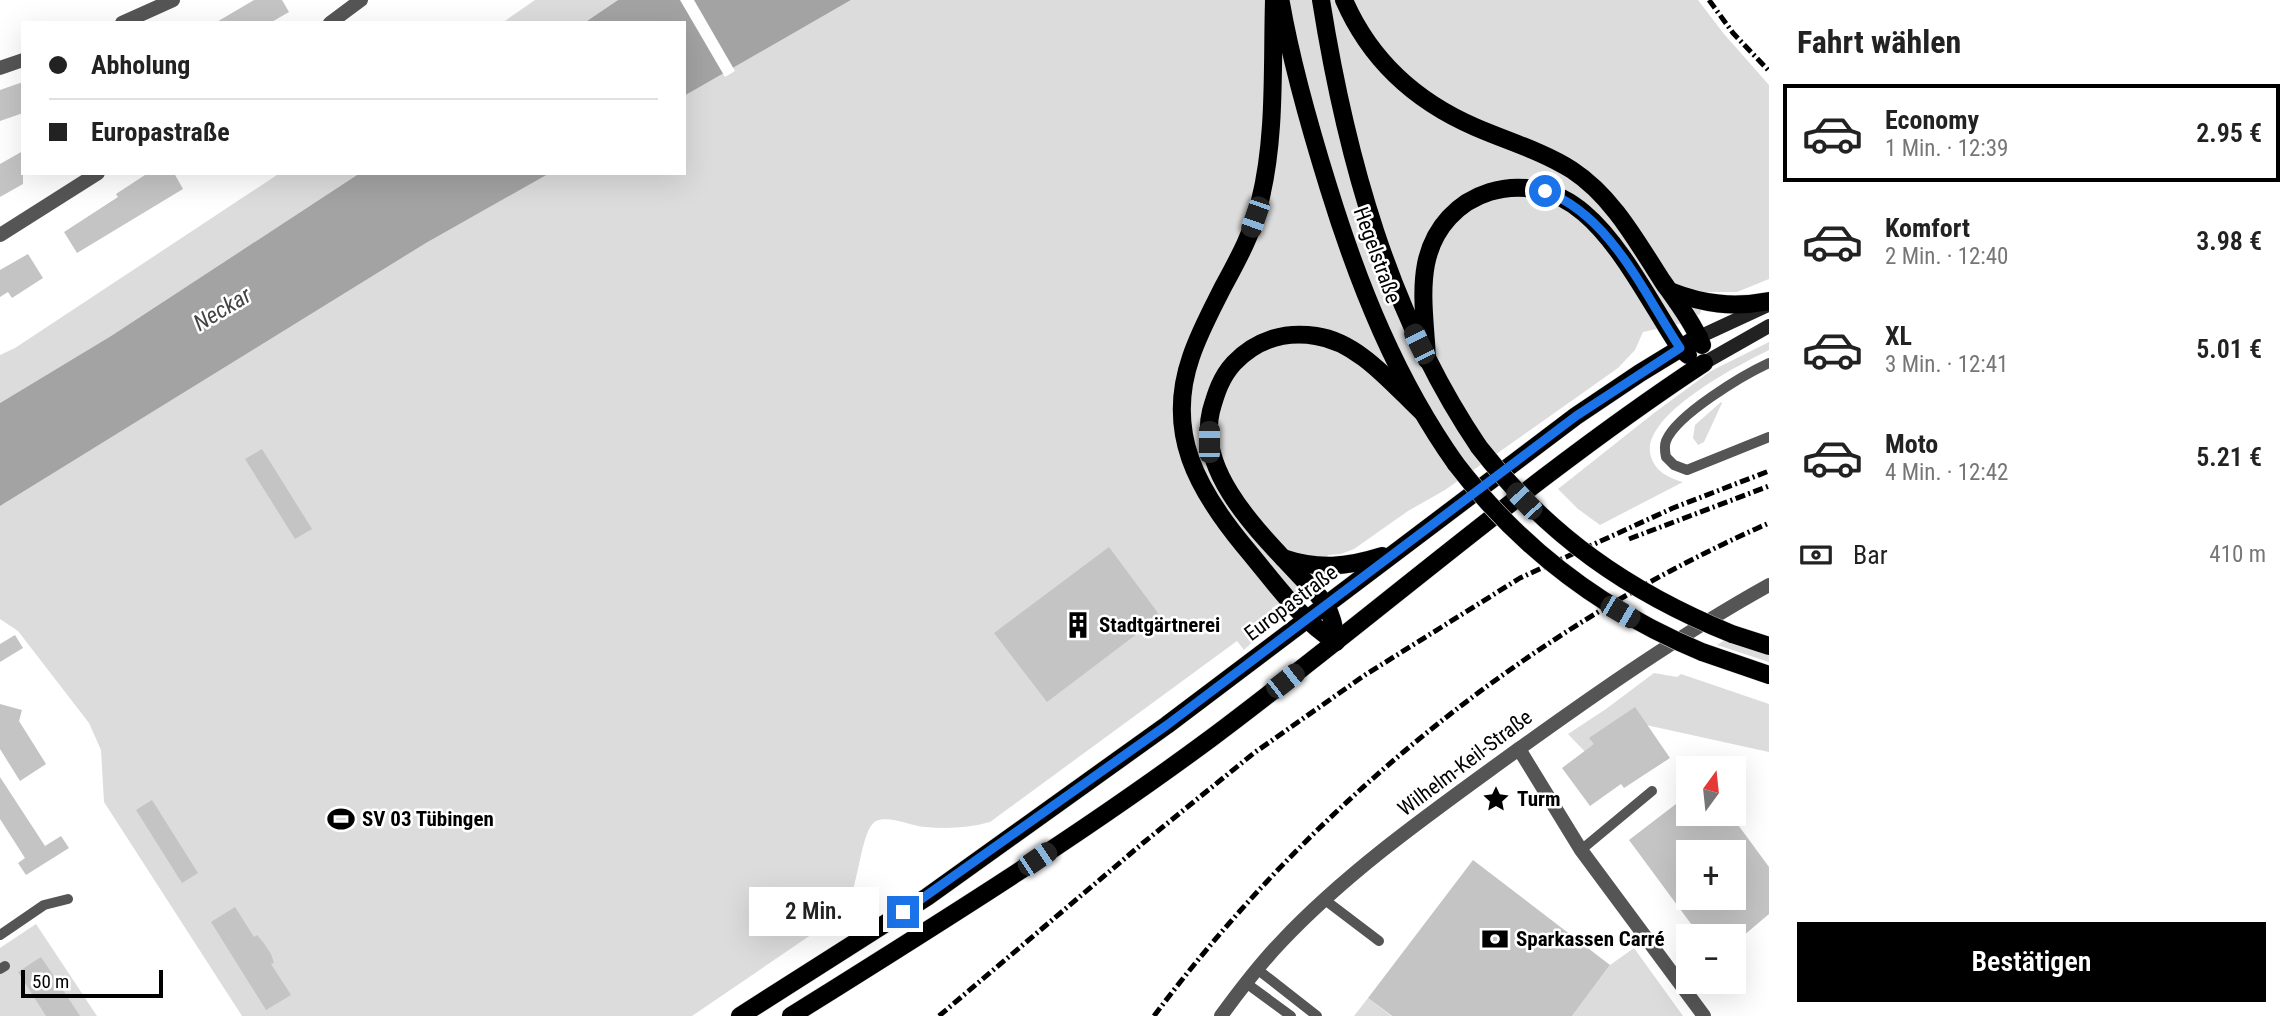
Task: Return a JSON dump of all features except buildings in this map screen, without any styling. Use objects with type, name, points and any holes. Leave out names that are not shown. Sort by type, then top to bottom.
[{"type":"main road","points":[[1274,0],[1271,118],[1268,160],[1260,204],[1245,244],[1195,346],[1184,386],[1182,416],[1185,444],[1194,474],[1210,502],[1307,619],[1336,642]]},
{"type":"main road","name":"Hegelstraße","points":[[1281,0],[1302,97],[1349,249],[1385,339],[1423,413],[1455,464],[1501,517],[1551,565],[1604,602],[1637,622],[1702,652],[1769,676]]},
{"type":"main road","name":"Hegelstraße","points":[[1321,0],[1352,148],[1378,239],[1397,293],[1447,399],[1479,447],[1524,501],[1593,560],[1676,610],[1732,634],[1769,646]]},
{"type":"main road","points":[[1344,0],[1372,51],[1392,75],[1438,109],[1545,155],[1583,178],[1615,211],[1670,291],[1699,337],[1704,363]]},
{"type":"main road","points":[[1427,360],[1423,297],[1426,264],[1433,242],[1452,214],[1471,199],[1483,193],[1516,187],[1557,195],[1584,212],[1615,248],[1680,348],[1687,355],[1704,363]]},
{"type":"main road","points":[[1670,291],[1704,303],[1769,303]]},
{"type":"main road","points":[[1336,642],[1331,616],[1325,605],[1229,491],[1216,467],[1209,442],[1209,419],[1215,394],[1226,372],[1241,356],[1260,343],[1280,336],[1305,334],[1329,337],[1352,349],[1423,413]]},
{"type":"main road","name":"Europastraße","points":[[740,1016],[926,897],[1167,725],[1576,416],[1699,337]]},
{"type":"main road","points":[[791,1016],[974,902],[1130,796],[1336,642],[1548,474],[1637,408],[1704,363]]},
{"type":"main road","points":[[1283,558],[1314,566],[1335,567],[1361,563],[1397,551]]},
{"type":"street","points":[[126,21],[173,0]]},
{"type":"street","points":[[333,21],[361,0]]},
{"type":"street","points":[[0,68],[21,61]]},
{"type":"street","points":[[0,235],[95,175]]},
{"type":"street","name":"Europastraße","points":[[1699,337],[1769,303]]},
{"type":"street","points":[[1704,363],[1769,326]]},
{"type":"street","name":"Wilhelm-Keil-Straße","points":[[1221,1016],[1245,983],[1282,941],[1325,900],[1392,844],[1624,674],[1769,585]]},
{"type":"street","points":[[1519,749],[1581,850],[1704,1016]]},
{"type":"lane","points":[[1769,363],[1749,372],[1720,391],[1683,421],[1665,443],[1666,457],[1674,465],[1687,470],[1769,437]]},
{"type":"lane","points":[[1581,850],[1652,790]]},
{"type":"lane","points":[[0,935],[44,905],[68,899]]},
{"type":"lane","points":[[1325,900],[1379,941]]},
{"type":"lane","points":[[1257,970],[1317,1016]]},
{"type":"lane","points":[[1245,983],[1290,1016]]},
{"type":"shaded area","points":[[535,0],[618,0],[587,21],[505,21]]},
{"type":"shaded area","points":[[851,0],[1698,0],[1769,85],[1769,279],[1737,292],[1708,292],[1700,314],[1679,324],[1643,332],[1635,350],[1618,368],[1445,490],[1408,511],[1354,549],[1328,555],[1320,578],[1272,608],[1266,626],[1244,650],[1237,641],[990,822],[942,828],[887,819],[876,821],[866,836],[853,891],[843,913],[692,1016],[242,1016],[104,802],[101,750],[89,723],[18,631],[0,619],[0,506],[426,243],[546,175],[686,175],[686,95]]},
{"type":"shaded area","points":[[277,175],[357,175],[111,336],[0,403],[0,355],[15,348]]},
{"type":"shaded area","points":[[1769,342],[1769,350],[1694,394],[1660,425],[1651,441],[1651,457],[1656,467],[1664,474],[1683,482],[1600,525],[1578,509],[1558,489],[1711,371]]},
{"type":"shaded area","points":[[1721,402],[1704,442],[1698,445],[1693,438],[1695,425]]},
{"type":"shaded area","points":[[1725,640],[1769,655],[1769,662],[1717,645]]},
{"type":"shaded area","points":[[1654,673],[1677,677],[1681,674],[1769,704],[1769,752],[1646,725],[1589,756],[1568,734]]},
{"type":"shaded area","points":[[36,924],[97,1016],[0,1016],[0,948]]},
{"type":"shaded area","points":[[1634,948],[1683,1016],[1572,1016],[1610,965]]},
{"type":"shaded area","points":[[1368,998],[1391,1016],[1354,1016]]},
{"type":"water","points":[[618,0],[851,0],[686,95],[686,21],[587,21]]},
{"type":"water","name":"Neckar","points":[[357,175],[546,175],[426,243],[0,506],[0,403],[111,336]]},
{"type":"pier","points":[[680,0],[694,0],[735,71],[725,77]]},
{"type":"railway","points":[[1709,0],[1733,33],[1769,71]]},
{"type":"railway","points":[[939,1016],[1254,753],[1365,675],[1520,578],[1673,508],[1769,471]]},
{"type":"railway","points":[[1629,539],[1769,486]]},
{"type":"railway","points":[[1154,1016],[1216,938],[1283,865],[1354,795],[1430,730],[1510,670],[1593,615],[1679,566],[1769,523]]},
{"type":"place","name":"Stadtgärtnerei","points":[[1078,625]]},
{"type":"place","name":"Turm","points":[[1496,799]]},
{"type":"place","name":"SV 03 Tübingen","points":[[341,819]]},
{"type":"place","name":"Sparkassen Carré","points":[[1495,939]]},
{"type":"route","points":[[903,912],[1167,725],[1576,416],[1680,348],[1602,232],[1584,212],[1557,195],[1545,191]]}]
